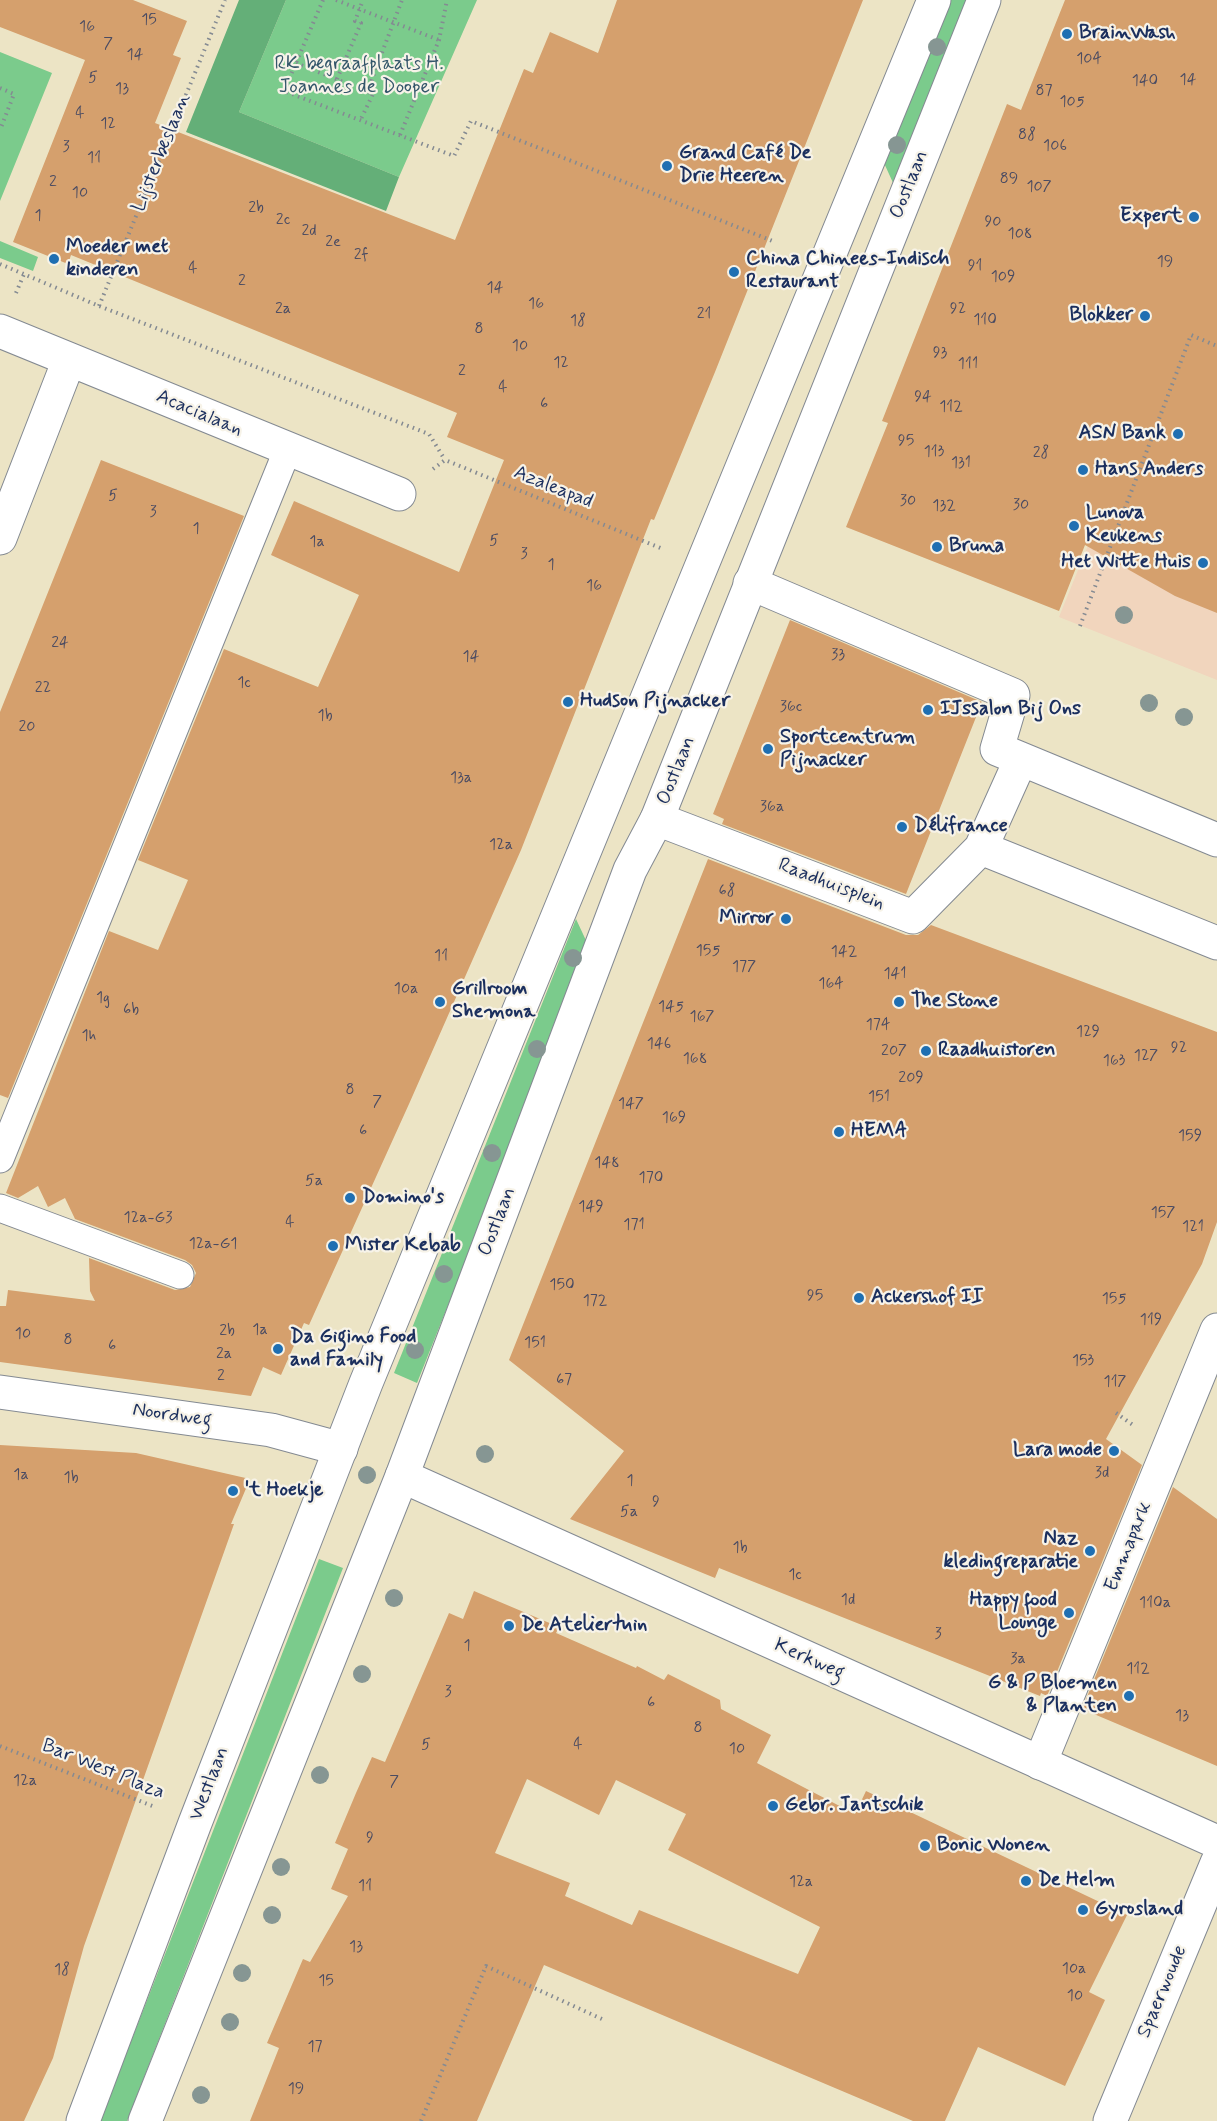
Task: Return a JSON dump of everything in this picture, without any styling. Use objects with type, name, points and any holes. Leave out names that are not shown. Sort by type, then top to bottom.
[{"type":"main road","points":[[341,1449],[379,1350],[934,0]]},
{"type":"main road","name":"Oostlaan","points":[[402,1476],[630,870],[657,819],[984,0]]},
{"type":"main road","name":"Acacialaan","points":[[0,331],[287,451],[399,494]]},
{"type":"main road","points":[[0,538],[69,360]]},
{"type":"main road","points":[[750,584],[1013,695],[998,749],[1217,840]]},
{"type":"main road","name":"Raadhuisplein","points":[[657,819],[913,917],[981,848],[1021,759]]},
{"type":"main road","points":[[981,848],[1217,943]]},
{"type":"main road","name":"Emmapark","points":[[1040,1763],[1217,1330]]},
{"type":"main road","name":"Noordweg","points":[[0,1392],[271,1430],[341,1449]]},
{"type":"main road","name":"Westlaan","points":[[83,2121],[195,1823],[341,1449]]},
{"type":"main road","points":[[145,2121],[402,1476]]},
{"type":"main road","name":"Kerkweg","points":[[402,1476],[1217,1842]]},
{"type":"main road","name":"Spaerwoude","points":[[1110,2121],[1217,1863]]},
{"type":"lane","points":[[0,1159],[287,451]]},
{"type":"lane","points":[[0,1208],[180,1275]]},
{"type":"path","name":"Lijsterbeslaan","points":[[99,306],[225,0]]},
{"type":"path","points":[[323,0],[284,92],[454,156],[471,121],[775,242]]},
{"type":"path","points":[[336,0],[439,40]]},
{"type":"path","points":[[337,80],[361,23],[355,21],[363,0]]},
{"type":"path","points":[[367,92],[402,0]]},
{"type":"path","points":[[400,135],[439,40],[447,0]]},
{"type":"path","points":[[296,63],[373,94],[360,121]]},
{"type":"path","points":[[0,88],[14,94],[0,130]]},
{"type":"path","points":[[0,264],[99,306],[429,434],[445,460],[399,494]]},
{"type":"path","points":[[1080,626],[1191,335],[1217,346]]},
{"type":"path","name":"Azaleapad","points":[[445,460],[702,566]]},
{"type":"path","name":"Bar West Plaza","points":[[0,1746],[195,1823]]},
{"type":"path","points":[[421,2121],[486,1966],[604,2020]]},
{"type":"shaded area","points":[[1185,306],[1217,320],[1217,680],[1059,617]]},
{"type":"green space","points":[[239,0],[286,0],[239,112],[399,177],[386,211],[186,132]]},
{"type":"green space","name":"RK begraafplaats H. Joannes de Dooper","points":[[286,0],[477,0],[399,177],[239,112]]},
{"type":"green space","points":[[940,0],[968,0],[894,185],[879,152]]},
{"type":"green space","points":[[0,52],[52,73],[0,201]]},
{"type":"green space","points":[[0,241],[38,257],[33,271],[0,258]]},
{"type":"green space","points":[[576,919],[590,949],[417,1383],[394,1373]]},
{"type":"green space","points":[[319,1559],[343,1568],[127,2121],[100,2121]]},
{"type":"building","points":[[0,0],[133,0],[187,21],[173,55],[181,58],[155,123],[455,240],[524,69],[533,73],[550,32],[598,53],[617,0],[863,0],[715,372],[654,520],[651,519],[521,850],[309,1325],[304,1323],[281,1375],[263,1367],[251,1396],[0,1362],[0,1306],[6,1306],[8,1290],[95,1301],[90,1291],[89,1258],[175,1290],[190,1287],[196,1273],[192,1265],[185,1260],[75,1219],[65,1198],[48,1207],[38,1186],[18,1198],[6,1193],[109,931],[158,950],[188,880],[138,860],[224,649],[318,687],[359,595],[271,555],[294,501],[459,572],[504,460],[447,437],[457,413],[71,255],[68,264],[13,242],[85,60],[0,27]]},
{"type":"building","points":[[1065,0],[1217,0],[1217,613],[1175,596],[1085,545],[1059,611],[846,527],[888,423],[882,421],[1007,104],[1021,110]]},
{"type":"building","points":[[101,460],[244,516],[8,1098],[0,1095],[0,712]]},
{"type":"building","points":[[790,620],[982,702],[906,894],[722,824],[724,819],[713,814]]},
{"type":"building","name":"Ackershof II","points":[[708,859],[906,935],[918,935],[931,925],[1217,1032],[1217,1222],[1202,1264],[1106,1439],[1142,1465],[1047,1696],[1041,1693],[1040,1696],[719,1568],[715,1578],[570,1519],[624,1451],[509,1360]]},
{"type":"building","points":[[0,1445],[136,1453],[250,1479],[231,1524],[234,1524],[84,1946],[53,2058],[24,2121],[0,2121]]},
{"type":"building","points":[[1173,1487],[1217,1519],[1217,1766],[1082,1709]]},
{"type":"building","points":[[474,1591],[559,1627],[556,1633],[636,1668],[637,1666],[664,1680],[668,1674],[720,1700],[721,1709],[771,1735],[757,1763],[855,1814],[866,1791],[1127,1915],[1089,1992],[1105,2000],[1065,2086],[978,2047],[945,2121],[913,2121],[544,1965],[477,2121],[250,2121],[279,2048],[267,2043],[303,1959],[310,1962],[348,1896],[331,1889],[348,1849],[335,1843],[356,1793],[372,1757],[385,1762],[449,1613],[463,1619]],"holes":[[[527,1779],[599,1815],[616,1780],[686,1814],[668,1850],[820,1927],[798,1974],[639,1910],[632,1925],[565,1896],[570,1883],[495,1853]]]},
{"type":"place","name":"BrainWash","points":[[1067,34]]},
{"type":"place","name":"Grand Café De Drie Heeren","points":[[667,166]]},
{"type":"place","name":"Expert","points":[[1194,217]]},
{"type":"place","name":"Moeder met kinderen","points":[[54,259]]},
{"type":"place","name":"China Chinees-Indisch Restaurant","points":[[734,272]]},
{"type":"place","name":"Blokker","points":[[1145,316]]},
{"type":"place","name":"ASN Bank","points":[[1178,434]]},
{"type":"place","name":"Hans Anders","points":[[1083,470]]},
{"type":"place","name":"Lunova Keukens","points":[[1074,526]]},
{"type":"place","name":"Bruna","points":[[937,547]]},
{"type":"place","name":"Het Witte Huis","points":[[1203,563]]},
{"type":"place","name":"Hudson Pijnacker","points":[[568,702]]},
{"type":"place","name":"IJssalon Bij Ons","points":[[928,710]]},
{"type":"place","name":"Sportcentrum Pijnacker","points":[[768,749]]},
{"type":"place","name":"Délifrance","points":[[902,827]]},
{"type":"place","name":"Mirror","points":[[786,919]]},
{"type":"place","name":"Grillroom Shemona","points":[[440,1002]]},
{"type":"place","name":"The Stone","points":[[899,1002]]},
{"type":"place","name":"Raadhuistoren","points":[[926,1051]]},
{"type":"place","name":"HEMA","points":[[839,1132]]},
{"type":"place","name":"Domino's","points":[[350,1198]]},
{"type":"place","name":"Mister Kebab","points":[[333,1246]]},
{"type":"place","name":"Ackershof II","points":[[859,1298]]},
{"type":"place","name":"Da Gigino Food and Family","points":[[278,1349]]},
{"type":"place","name":"Lara mode","points":[[1114,1451]]},
{"type":"place","name":"'t Hoekje","points":[[233,1491]]},
{"type":"place","name":"Naz kledingreparatie","points":[[1090,1551]]},
{"type":"place","name":"Happy food Lounge","points":[[1069,1613]]},
{"type":"place","name":"De Ateliertuin","points":[[509,1626]]},
{"type":"place","name":"G & P Bloemen & Planten","points":[[1129,1696]]},
{"type":"place","name":"Gebr. Jantschik","points":[[773,1806]]},
{"type":"place","name":"Bonic Wonen","points":[[925,1846]]},
{"type":"place","name":"De Helm","points":[[1026,1881]]},
{"type":"place","name":"Gyrosland","points":[[1083,1910]]}]
